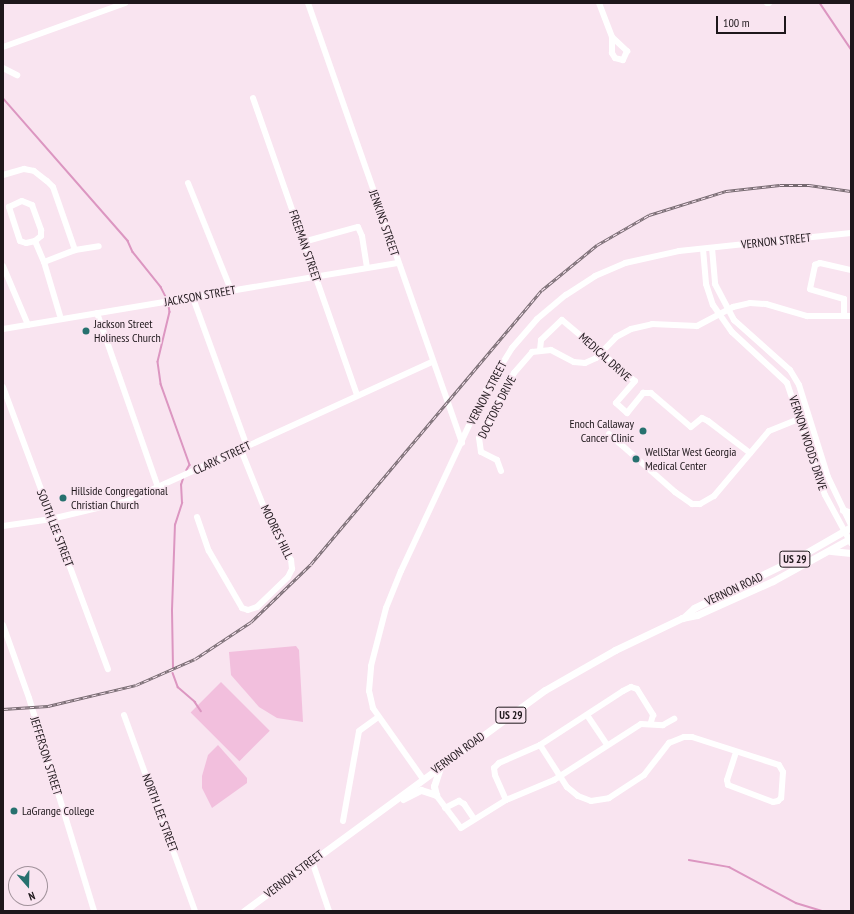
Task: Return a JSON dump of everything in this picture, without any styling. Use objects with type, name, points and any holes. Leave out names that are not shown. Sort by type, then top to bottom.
[{"type":"main road","points":[[843,510],[851,513]]},
{"type":"main road","name":"VERNON ROAD","points":[[682,618],[694,608],[780,567],[851,526]]},
{"type":"main road","name":"VERNON ROAD","points":[[344,837],[552,686],[615,650],[682,618],[704,612],[829,552],[850,540]]},
{"type":"main road","points":[[829,552],[851,553]]},
{"type":"main road","points":[[436,795],[434,786],[440,766]]},
{"type":"main road","points":[[384,808],[421,790],[436,795]]},
{"type":"main road","name":"VERNON STREET","points":[[244,911],[344,837]]},
{"type":"street","points":[[104,3],[112,8]]},
{"type":"street","points":[[3,47],[125,3]]},
{"type":"street","name":"JENKINS STREET","points":[[308,3],[432,362],[462,443]]},
{"type":"street","points":[[599,3],[612,37]]},
{"type":"street","points":[[3,68],[17,75]]},
{"type":"street","name":"FREEMAN STREET","points":[[253,98],[357,395]]},
{"type":"street","points":[[3,175],[24,169],[34,171],[53,187],[75,250]]},
{"type":"street","points":[[188,183],[231,290]]},
{"type":"street","points":[[22,201],[32,205],[41,230],[41,236],[35,241],[26,243],[20,241],[6,208],[22,201]]},
{"type":"street","points":[[303,242],[358,227],[362,236],[367,268]]},
{"type":"street","name":"VERNON STREET","points":[[423,779],[378,718],[371,703],[368,685],[386,608],[484,393],[505,358],[528,328],[556,303],[590,279],[625,263],[657,254],[851,233]]},
{"type":"street","points":[[35,241],[44,262],[61,318]]},
{"type":"street","points":[[44,262],[75,250],[99,246]]},
{"type":"street","name":"VERNON WOODS DRIVE","points":[[712,248],[715,284],[728,310],[743,329],[790,370],[799,385],[824,466],[851,526]]},
{"type":"street","name":"VERNON WOODS DRIVE","points":[[703,249],[707,289],[719,315],[732,332],[785,379],[793,394],[820,482],[850,540]]},
{"type":"street","name":"JACKSON STREET","points":[[3,329],[61,318],[97,314],[231,290],[398,263]]},
{"type":"street","points":[[844,314],[844,299],[810,289],[815,265],[820,263],[851,270]]},
{"type":"street","points":[[3,266],[28,325]]},
{"type":"street","points":[[193,298],[247,446]]},
{"type":"street","points":[[540,350],[554,352],[579,363],[590,361],[602,353],[616,337],[631,329],[652,324],[697,326],[728,310],[756,303],[807,316],[844,314],[851,316]]},
{"type":"street","points":[[97,314],[158,487]]},
{"type":"street","name":"MEDICAL DRIVE","points":[[540,350],[541,340],[562,320],[635,381],[616,403],[626,413],[643,393],[651,393],[691,427],[702,418],[750,453]]},
{"type":"street","name":"DOCTORS DRIVE","points":[[501,471],[497,460],[481,452],[479,438],[514,373],[526,357],[540,350]]},
{"type":"street","name":"CLARK STREET","points":[[3,526],[51,519],[106,507],[158,487],[432,362]]},
{"type":"street","name":"SOUTH LEE STREET","points":[[3,387],[108,669]]},
{"type":"street","points":[[609,434],[692,504],[709,501],[769,431],[800,418],[809,416]]},
{"type":"street","name":"MOORES HILL","points":[[197,518],[209,551],[242,608],[248,610],[257,607],[288,577],[292,569],[291,560],[273,530],[241,450]]},
{"type":"street","name":"JEFFERSON STREET","points":[[3,625],[29,698],[94,911]]},
{"type":"street","points":[[506,800],[494,768],[499,763],[540,745],[631,687],[637,689],[653,715],[651,722]]},
{"type":"street","name":"NORTH LEE STREET","points":[[124,715],[194,911]]},
{"type":"street","points":[[587,715],[607,745]]},
{"type":"street","points":[[343,821],[359,731],[378,718]]},
{"type":"street","points":[[436,795],[461,828],[506,800],[560,776],[641,724],[651,722],[656,726],[662,725],[674,719]]},
{"type":"street","points":[[540,745],[560,776],[578,796],[591,801],[609,798],[644,775],[669,743],[676,738],[692,737],[736,752],[782,768],[781,798],[778,801],[773,802],[728,785],[727,780],[736,752]]},
{"type":"street","points":[[445,808],[458,801],[464,804],[474,819]]},
{"type":"street","points":[[312,860],[329,911]]},
{"type":"shaded area","points":[[296,646],[299,650],[303,722],[277,718],[259,707],[231,675],[229,652]]},
{"type":"shaded area","points":[[221,682],[270,731],[239,761],[191,712]]},
{"type":"shaded area","points":[[218,745],[247,778],[247,783],[212,808],[202,788],[202,776],[208,755]]},
{"type":"waterway","points":[[820,3],[851,49]]},
{"type":"waterway","points":[[3,98],[128,241],[133,252],[161,287],[167,299]]},
{"type":"waterway","points":[[169,306],[170,312],[158,362],[161,384],[190,465],[187,470]]},
{"type":"waterway","points":[[173,668],[172,610],[175,525],[182,503],[181,485],[183,479]]},
{"type":"waterway","points":[[173,673],[178,687],[195,702],[201,711]]},
{"type":"waterway","points":[[689,860],[729,867],[796,903],[822,911]]},
{"type":"railway","points":[[3,709],[48,706],[136,685],[195,659],[251,622],[311,564],[542,290],[597,245],[649,215],[726,191],[780,185],[809,185],[851,191]]},
{"type":"place","name":"Jackson Street Holiness Church","points":[[86,331]]},
{"type":"place","name":"Enoch Callaway Cancer Clinic","points":[[643,431]]},
{"type":"place","name":"WellStar West Georgia Medical Center","points":[[636,459]]},
{"type":"place","name":"Hillside Congregational Christian Church","points":[[63,498]]},
{"type":"place","name":"LaGrange College","points":[[14,811]]}]
